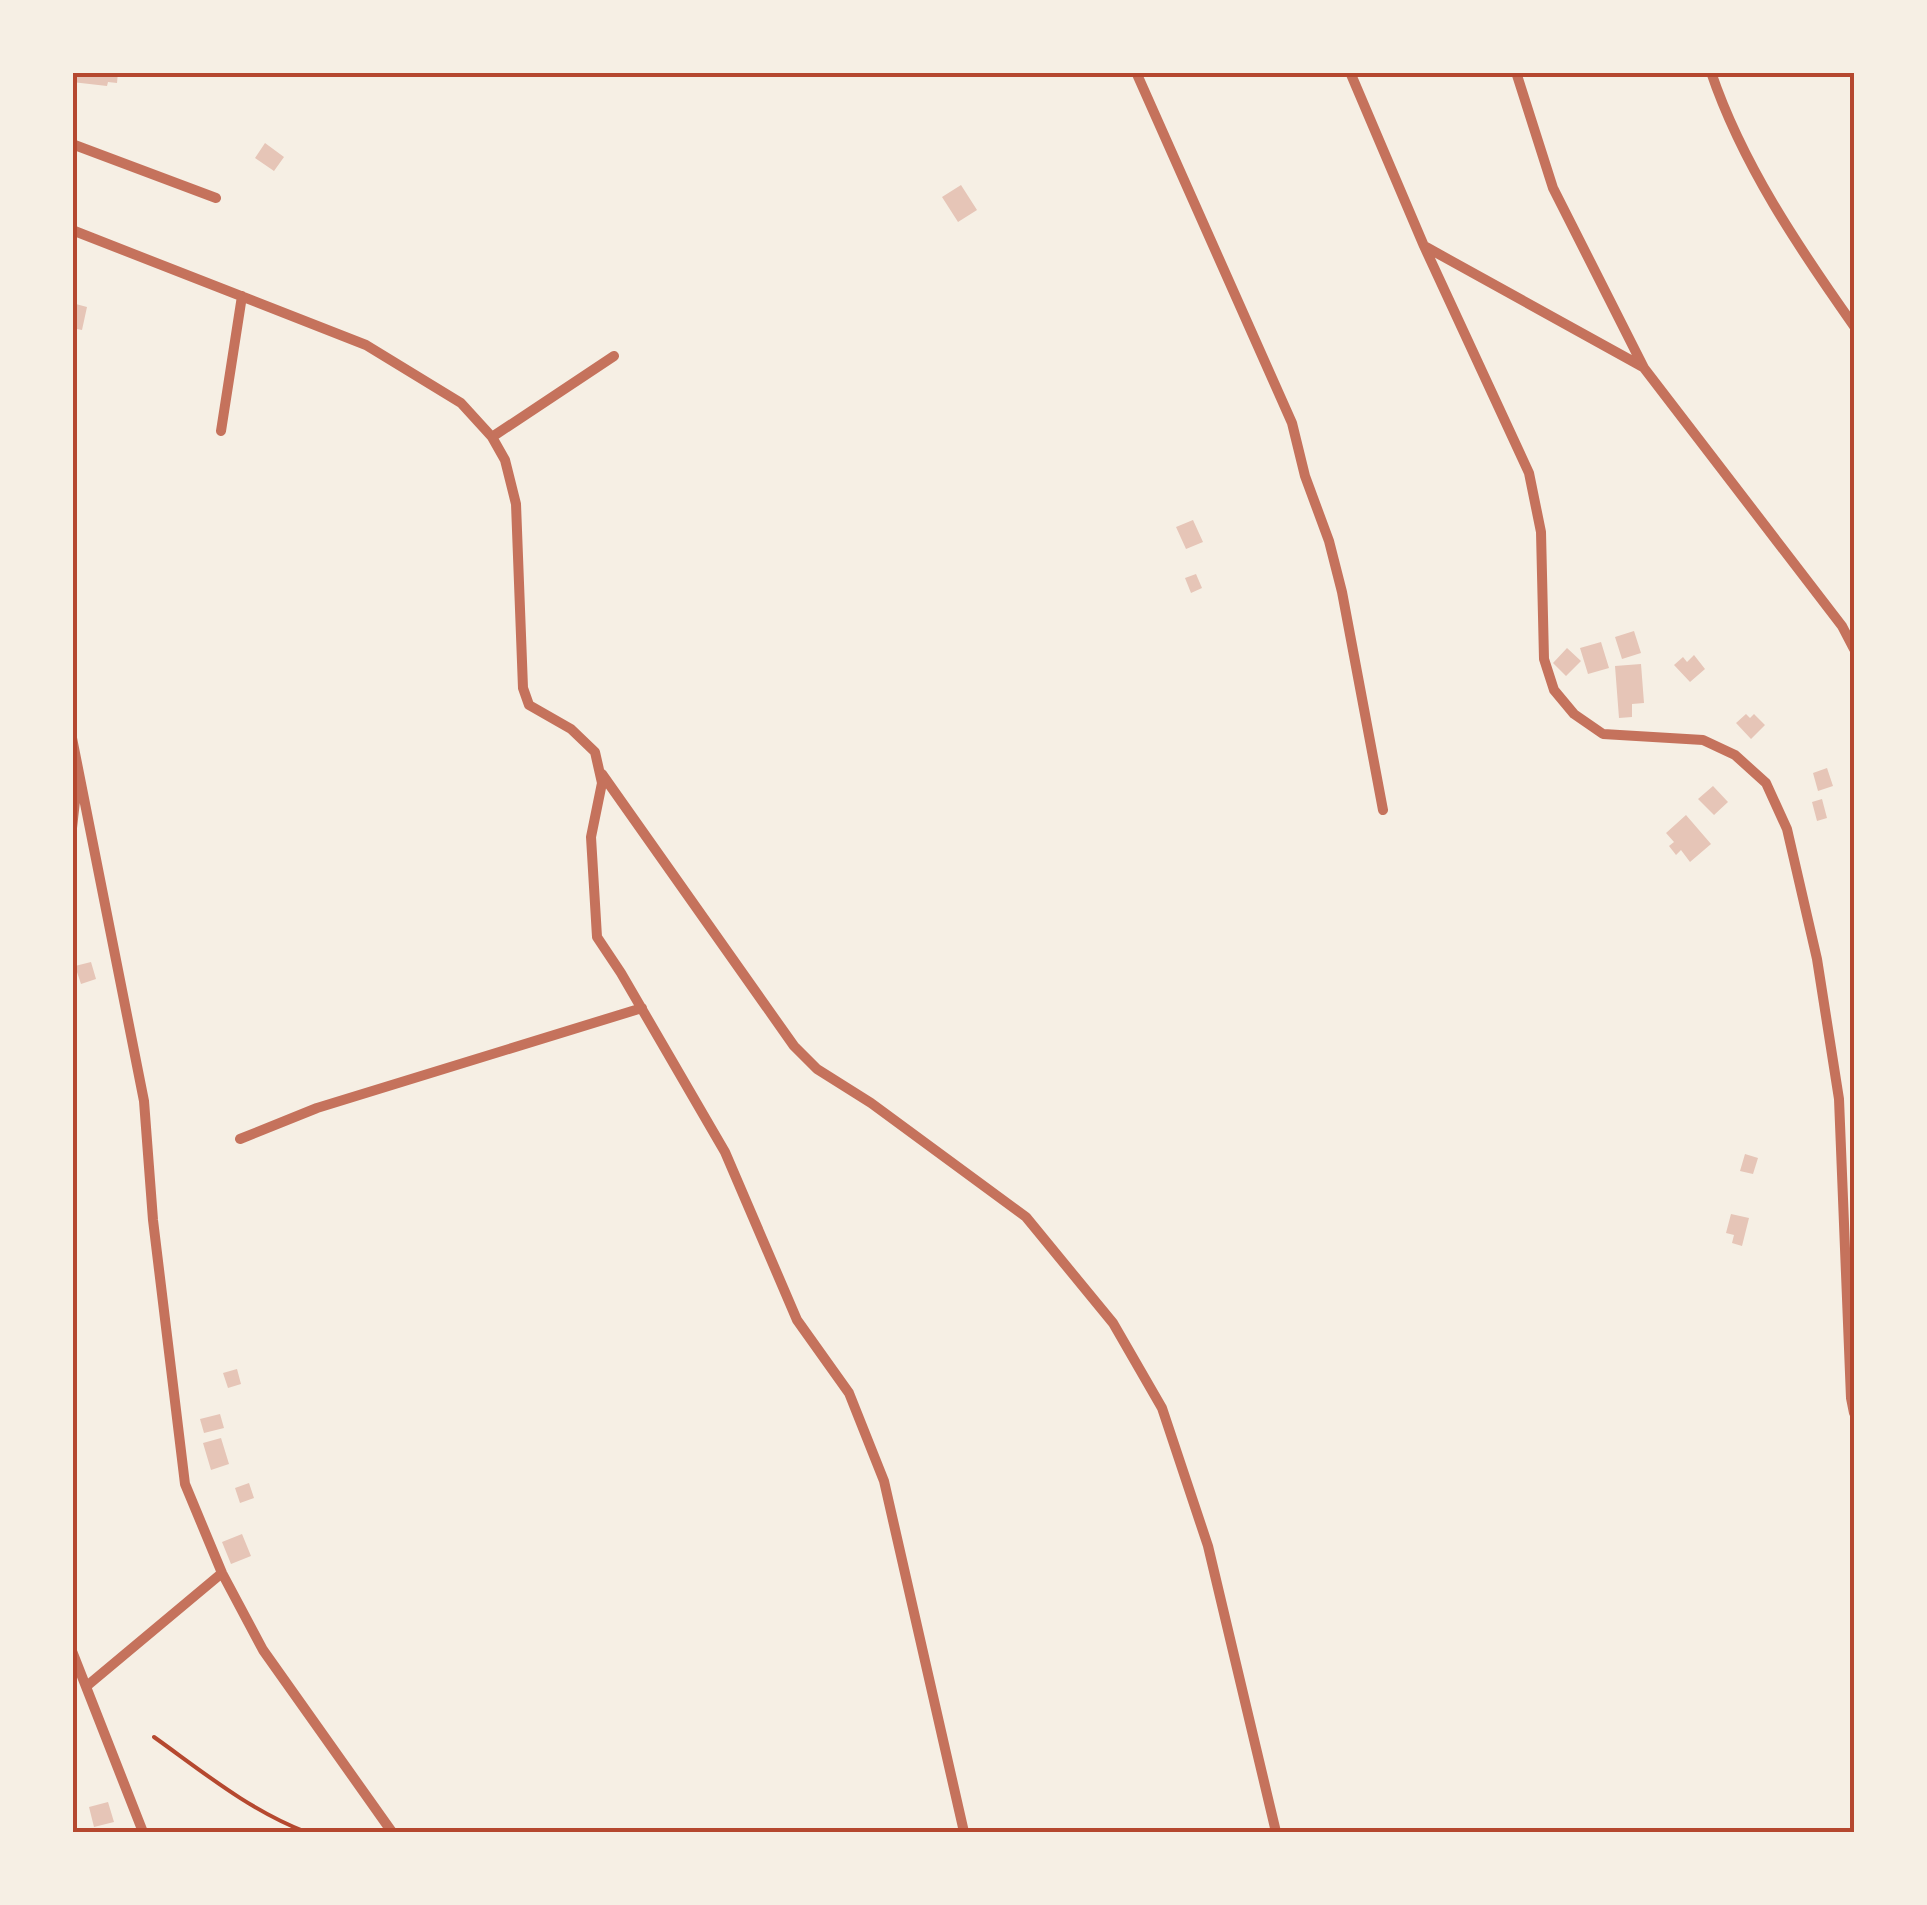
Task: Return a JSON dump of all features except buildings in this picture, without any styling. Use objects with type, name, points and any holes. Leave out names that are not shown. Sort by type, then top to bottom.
[{"type":"street","points":[[1136,72],[1292,423],[1305,476],[1334,558],[1384,810]]},
{"type":"street","points":[[1350,72],[1528,474],[1541,532],[1544,659],[1554,690],[1574,714],[1603,734],[1703,740],[1734,755],[1766,783],[1786,829],[1817,959],[1839,1100],[1854,1414]]},
{"type":"street","points":[[1516,72],[1553,188],[1644,368],[1842,626],[1854,649]]},
{"type":"street","points":[[1710,72],[1724,112],[1803,254],[1854,326]]},
{"type":"street","points":[[72,144],[216,198]]},
{"type":"street","points":[[72,230],[366,345],[461,403],[492,437],[505,460],[516,504],[523,688],[529,705],[571,729],[596,752],[602,783],[591,837],[597,937],[725,1152],[797,1320],[849,1393],[884,1481],[964,1832]]},
{"type":"street","points":[[1424,246],[1644,368]]},
{"type":"street","points":[[221,431],[242,296]]},
{"type":"street","points":[[492,437],[614,356]]},
{"type":"street","points":[[72,738],[80,762],[144,1101],[152,1220],[185,1484],[222,1573],[263,1650],[392,1832]]},
{"type":"street","points":[[72,828],[80,762]]},
{"type":"street","points":[[599,770],[794,1046],[817,1069],[1026,1218],[1113,1323],[1162,1408],[1208,1546],[1276,1832]]},
{"type":"street","points":[[240,1139],[317,1108],[642,1008]]},
{"type":"street","points":[[88,1684],[222,1573]]},
{"type":"street","points":[[72,1651],[144,1832]]},
{"type":"path","points":[[154,1737],[239,1799],[276,1821],[306,1832]]}]
